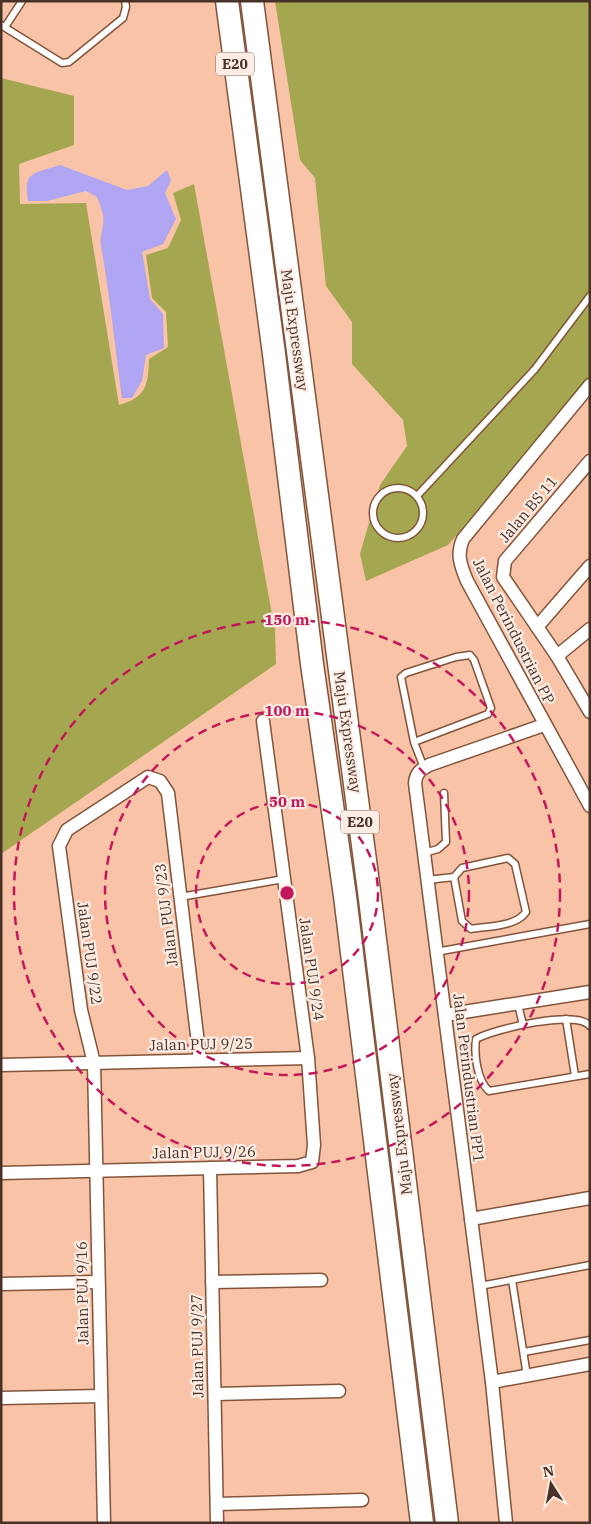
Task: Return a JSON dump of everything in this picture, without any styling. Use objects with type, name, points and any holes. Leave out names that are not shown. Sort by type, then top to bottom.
[{"type":"highway","name":"Maju Expressway","points":[[227,1],[274,354],[312,664],[345,896],[422,1523]]},
{"type":"highway","name":"Maju Expressway","points":[[252,1],[370,891],[447,1523]]},
{"type":"street","name":"Jalan Perindustrian PP","points":[[590,385],[463,539],[458,550],[460,564],[468,581],[590,806]]},
{"type":"street","name":"Jalan BS 11","points":[[590,461],[505,561],[503,577],[556,656],[590,712]]},
{"type":"street","points":[[537,627],[590,566]]},
{"type":"street","points":[[556,656],[590,629]]},
{"type":"street","name":"Jalan PUJ 9/24","points":[[263,722],[308,1058],[314,1145],[312,1162]]},
{"type":"street","points":[[424,768],[544,724]]},
{"type":"street","name":"Jalan Perindustrian PP1","points":[[424,768],[416,775],[414,783],[492,1382],[506,1523]]},
{"type":"street","name":"Jalan PUJ 9/22","points":[[94,1063],[81,1010],[59,846],[67,830],[148,777]]},
{"type":"street","name":"Jalan PUJ 9/23","points":[[148,777],[160,782],[168,793],[200,1060]]},
{"type":"street","points":[[445,1015],[590,992]]},
{"type":"street","name":"Jalan PUJ 9/25","points":[[1,1065],[308,1058]]},
{"type":"street","name":"Jalan PUJ 9/16","points":[[94,1063],[104,1523]]},
{"type":"street","name":"Jalan PUJ 9/26","points":[[1,1173],[298,1166],[312,1162]]},
{"type":"street","name":"Jalan PUJ 9/27","points":[[210,1168],[217,1523]]},
{"type":"street","points":[[471,1219],[590,1198]]},
{"type":"street","points":[[212,1282],[321,1280]]},
{"type":"street","points":[[1,1284],[98,1282]]},
{"type":"street","points":[[492,1382],[590,1364]]},
{"type":"street","points":[[214,1394],[339,1391]]},
{"type":"street","points":[[1,1398],[101,1396]]},
{"type":"street","points":[[217,1504],[362,1500]]},
{"type":"lane","points":[[22,1],[3,26],[62,64],[69,62],[124,18],[125,1]]},
{"type":"lane","points":[[416,496],[535,369],[590,296]]},
{"type":"lane","points":[[398,488],[408,490],[416,496],[422,505],[423,516],[419,526],[412,534],[403,538],[392,538],[382,534],[375,526],[372,516],[373,505],[383,493],[398,488]]},
{"type":"lane","points":[[414,742],[488,714],[491,708],[474,660],[470,655],[456,657],[406,673],[401,677],[414,742],[424,768]]},
{"type":"lane","points":[[424,853],[438,849],[446,842],[444,793]]},
{"type":"lane","points":[[426,880],[454,876],[462,868],[508,858],[512,860],[526,912],[522,918],[513,922],[471,930],[462,921],[454,876]]},
{"type":"lane","points":[[180,897],[284,879]]},
{"type":"lane","points":[[436,952],[590,924]]},
{"type":"lane","points":[[518,1004],[523,1025]]},
{"type":"lane","points":[[566,1019],[575,1076]]},
{"type":"lane","points":[[590,1026],[579,1019],[566,1019],[493,1031],[476,1039],[474,1051],[483,1086],[489,1091],[590,1074]]},
{"type":"lane","points":[[480,1286],[590,1265]]},
{"type":"lane","points":[[512,1280],[527,1376]]},
{"type":"lane","points":[[524,1352],[590,1340]]},
{"type":"shaded area","points":[[275,1],[590,1],[590,377],[448,545],[366,581],[360,554],[380,485],[407,446],[403,420],[352,364],[352,322],[326,286],[315,178],[300,160]]},
{"type":"shaded area","points":[[1,78],[74,96],[74,145],[19,164],[20,204],[86,203],[119,405],[141,394],[148,376],[149,359],[168,347],[166,312],[152,298],[146,255],[168,248],[181,220],[173,193],[194,184],[275,631],[276,664],[1,854]]},
{"type":"shaded area","points":[[60,165],[127,190],[148,186],[167,170],[171,180],[165,193],[176,219],[163,244],[142,252],[150,299],[163,314],[164,348],[146,355],[142,381],[132,398],[122,398],[101,242],[103,215],[97,197],[86,191],[47,201],[28,201],[27,184],[29,178],[37,172]]}]
